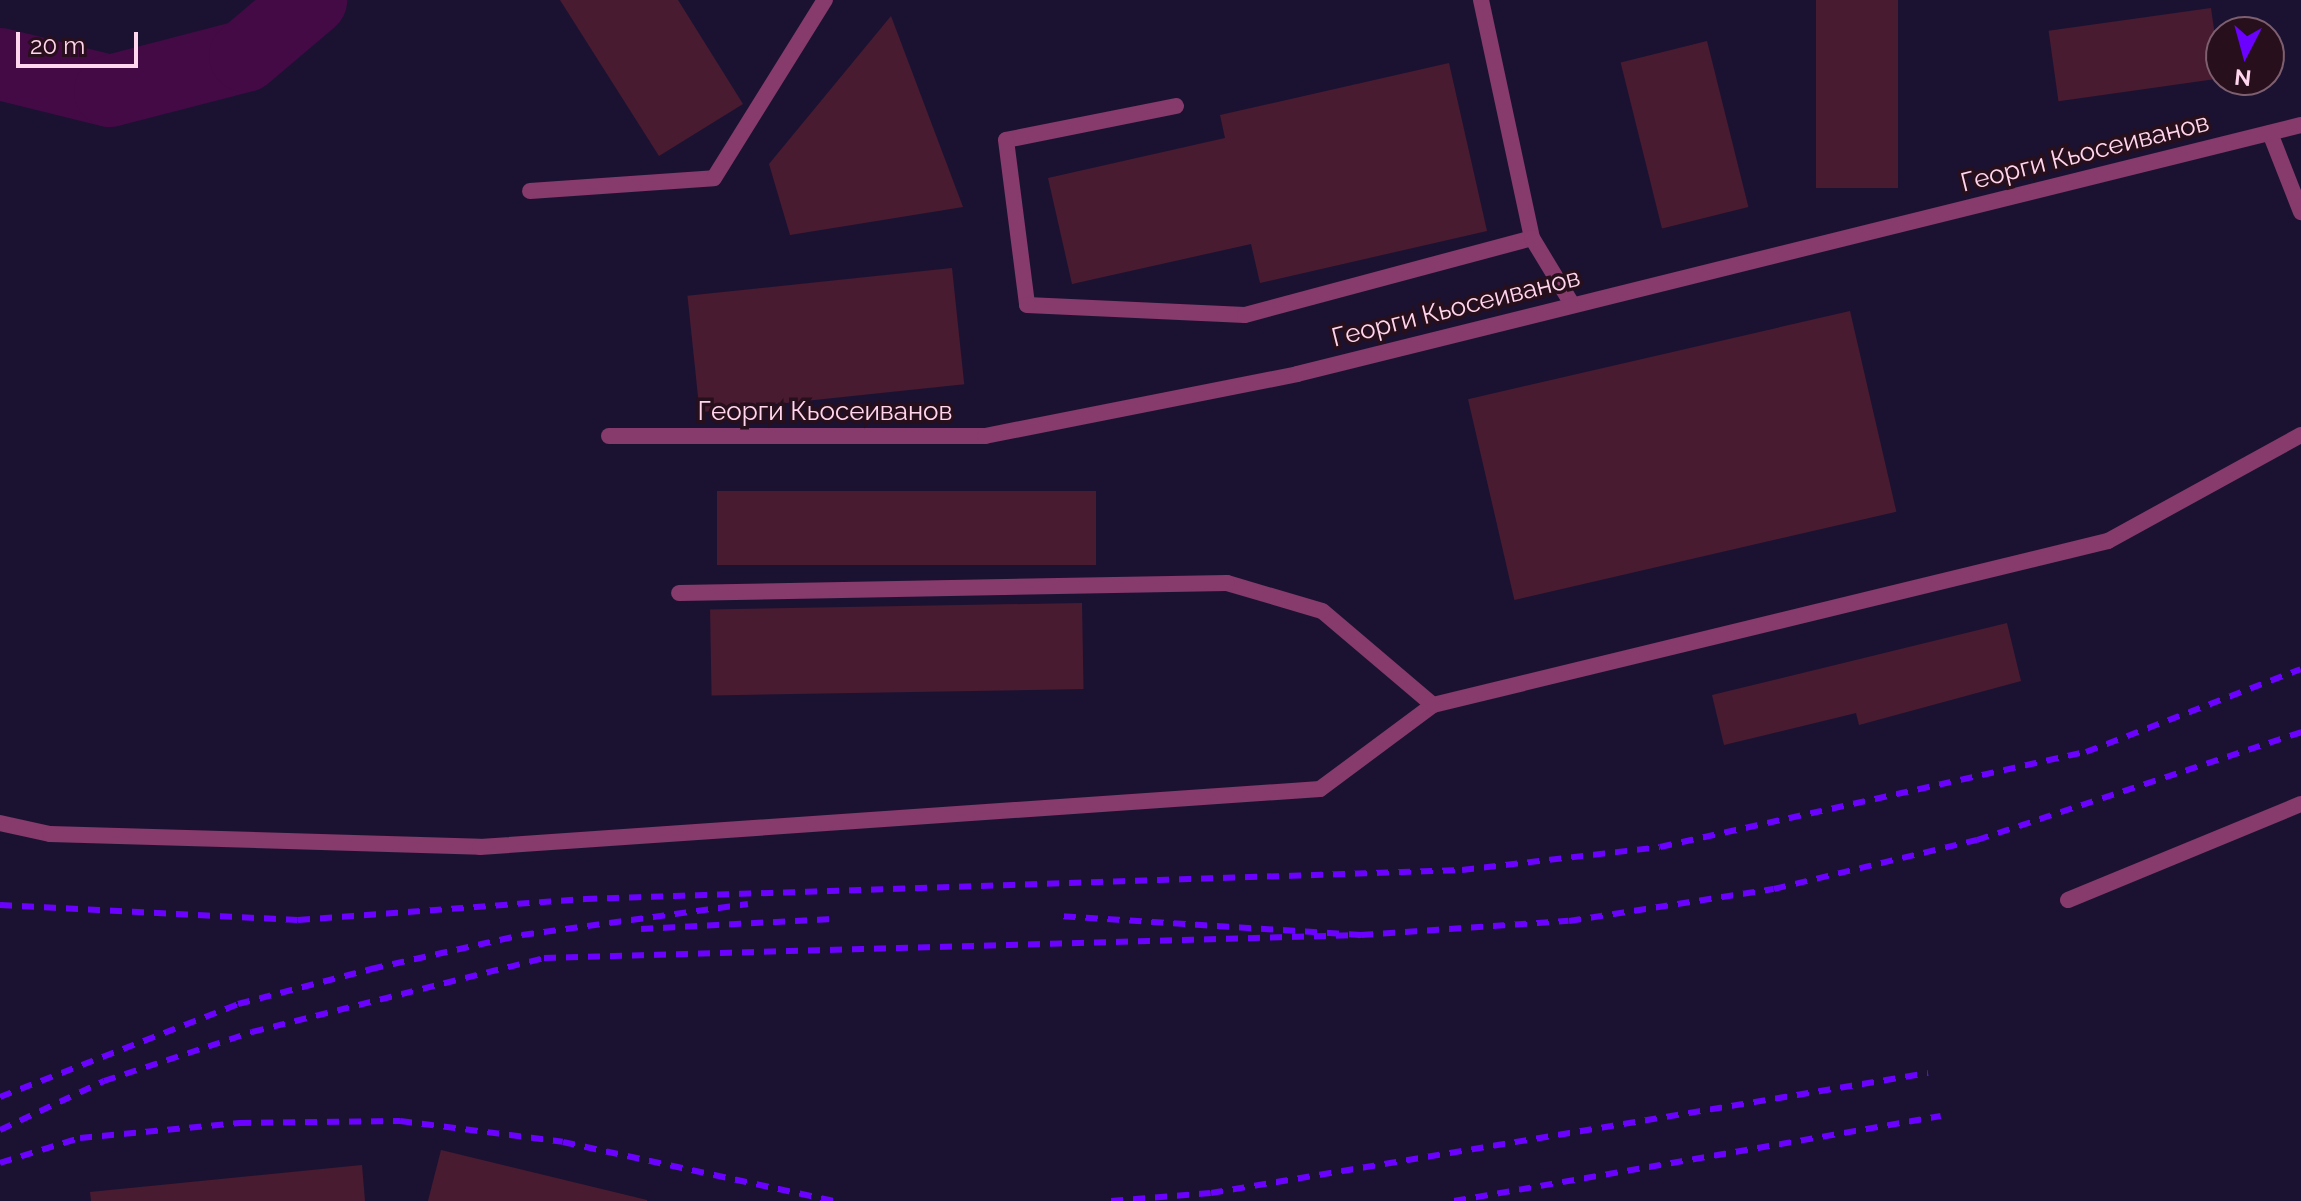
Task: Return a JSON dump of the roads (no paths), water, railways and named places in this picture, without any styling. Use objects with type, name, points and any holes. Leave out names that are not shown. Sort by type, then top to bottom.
[{"type":"street","points":[[530,191],[714,178],[825,0]]},
{"type":"street","points":[[1481,0],[1532,238],[1572,304]]},
{"type":"street","points":[[1176,106],[1006,140],[1027,305],[1245,315],[1532,238]]},
{"type":"street","name":"Георги Кьосеиванов","points":[[609,436],[985,436],[1297,374],[2301,125]]},
{"type":"street","points":[[2270,133],[2301,212]]},
{"type":"street","points":[[0,823],[50,834],[480,847],[1320,789],[1433,705],[2108,541],[2301,435]]},
{"type":"street","points":[[679,593],[1227,583],[1322,611],[1433,705]]},
{"type":"street","points":[[2068,900],[2301,804]]},
{"type":"waterway","points":[[0,64],[110,91],[245,56],[311,0]]},
{"type":"railway","points":[[0,905],[298,920],[585,899],[1462,870],[1660,847],[2086,752],[2301,669]]},
{"type":"railway","points":[[1361,935],[1569,921],[1774,889],[1977,840],[2301,732]]},
{"type":"railway","points":[[0,1097],[238,1004],[371,969],[522,935],[748,904]]},
{"type":"railway","points":[[0,1130],[104,1081],[252,1032],[544,958],[1361,935],[1063,916]]},
{"type":"railway","points":[[641,929],[833,919]]},
{"type":"railway","points":[[1111,1201],[1211,1193],[1928,1073]]},
{"type":"railway","points":[[1454,1201],[1941,1116]]},
{"type":"railway","points":[[0,1163],[80,1138],[239,1123],[400,1121],[563,1142],[834,1201]]}]
